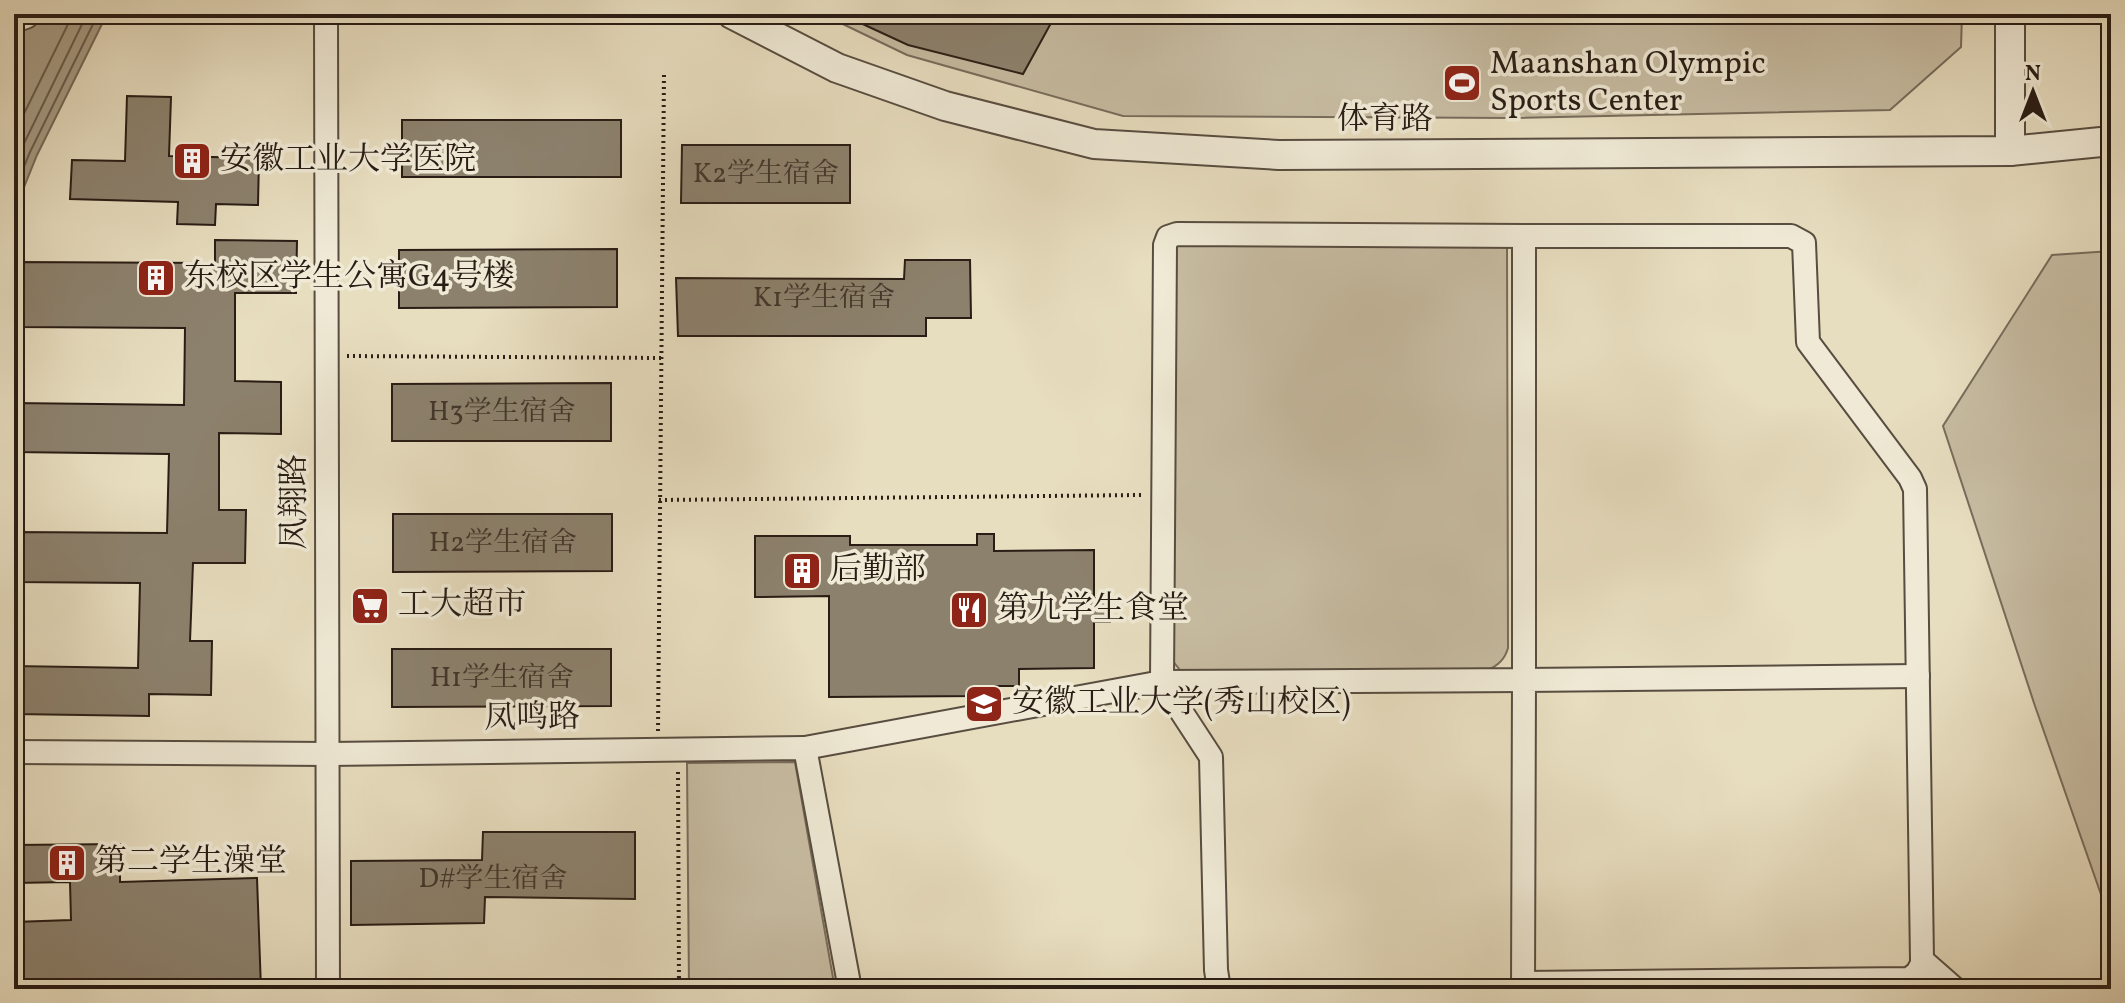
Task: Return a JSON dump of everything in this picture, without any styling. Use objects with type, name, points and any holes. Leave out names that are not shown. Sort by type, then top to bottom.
[{"type":"street","points":[[14,18],[25,14]]},
{"type":"street","name":"凤翔路","points":[[326,14],[328,989]]},
{"type":"street","name":"体育路","points":[[732,14],[837,68],[945,106],[1094,144],[1279,155],[2010,151],[2111,141]]},
{"type":"street","points":[[2010,14],[2010,151]]},
{"type":"street","points":[[1219,989],[1211,757],[1162,682],[1165,245],[1168,237],[1177,234],[1791,236],[1804,243],[1808,342],[1910,478],[1915,489],[1923,962],[1909,979],[1523,986],[1524,236]]},
{"type":"street","name":"凤鸣路","points":[[14,752],[329,754],[805,748],[1162,682],[1918,676]]},
{"type":"street","points":[[805,748],[850,989]]},
{"type":"street","points":[[1923,962],[1955,989]]},
{"type":"path","points":[[664,74],[659,500],[679,989]]},
{"type":"path","points":[[328,356],[661,358]]},
{"type":"path","points":[[659,500],[1163,494]]},
{"type":"shaded area","name":"Maanshan Olympic Sports Center","points":[[822,14],[1962,14],[1961,47],[1890,110],[1512,118],[1123,116],[907,55]]},
{"type":"shaded area","points":[[1179,243],[1503,243],[1507,248],[1508,648],[1498,664],[1487,670],[1180,670],[1172,660],[1176,247]]},
{"type":"shaded area","points":[[2111,251],[2111,923],[2035,706],[1943,426],[2052,255]]},
{"type":"shaded area","points":[[795,762],[835,989],[689,989],[687,763]]},
{"type":"water","points":[[17,14],[107,14],[37,155],[14,212],[14,21]]},
{"type":"building","points":[[841,14],[1056,14],[1023,74],[908,45]]},
{"type":"building","name":"安徽工业大学医院","points":[[127,96],[171,97],[169,156],[259,158],[258,205],[216,204],[215,225],[177,224],[178,202],[70,199],[72,160],[125,161]]},
{"type":"building","points":[[402,120],[621,120],[621,177],[402,177]]},
{"type":"building","points":[[682,145],[850,145],[850,203],[681,203]]},
{"type":"building","points":[[215,240],[297,241],[296,293],[235,293],[235,381],[281,382],[281,434],[219,433],[219,510],[246,510],[245,563],[193,563],[190,641],[212,641],[211,695],[149,694],[149,716],[14,714],[14,666],[138,668],[140,583],[14,582],[14,532],[167,533],[169,454],[14,452],[14,403],[184,405],[185,328],[14,327],[15,262],[215,263]]},
{"type":"building","points":[[617,249],[617,307],[399,308],[399,250]]},
{"type":"building","points":[[905,260],[970,260],[971,318],[926,318],[926,336],[678,336],[676,278],[904,279]]},
{"type":"building","points":[[611,383],[611,441],[392,441],[392,384]]},
{"type":"building","points":[[393,514],[612,514],[612,571],[393,572]]},
{"type":"building","name":"第九学生食堂","points":[[977,534],[994,534],[994,551],[1094,550],[1094,598],[1110,598],[1110,622],[1094,622],[1094,668],[1019,669],[1019,686],[979,686],[979,696],[829,697],[829,596],[755,597],[755,536],[850,536],[850,545],[977,545]]},
{"type":"building","points":[[392,649],[611,649],[611,706],[392,707]]},
{"type":"building","points":[[483,832],[635,832],[635,899],[485,897],[484,923],[351,925],[351,861],[482,860]]},
{"type":"building","points":[[120,844],[120,882],[257,878],[261,989],[14,989],[14,922],[71,920],[70,882],[14,883],[14,845]]},
{"type":"place","name":"Maanshan Olympic Sports Center","points":[[1462,83]]},
{"type":"place","name":"安徽工业大学医院","points":[[192,161]]},
{"type":"place","name":"东校区学生公寓G4号楼","points":[[156,278]]},
{"type":"place","name":"后勤部","points":[[802,571]]},
{"type":"place","name":"工大超市","points":[[370,606]]},
{"type":"place","name":"第九学生食堂","points":[[969,610]]},
{"type":"place","name":"安徽工业大学(秀山校区)","points":[[984,704]]},
{"type":"place","name":"第二学生澡堂","points":[[67,863]]}]
